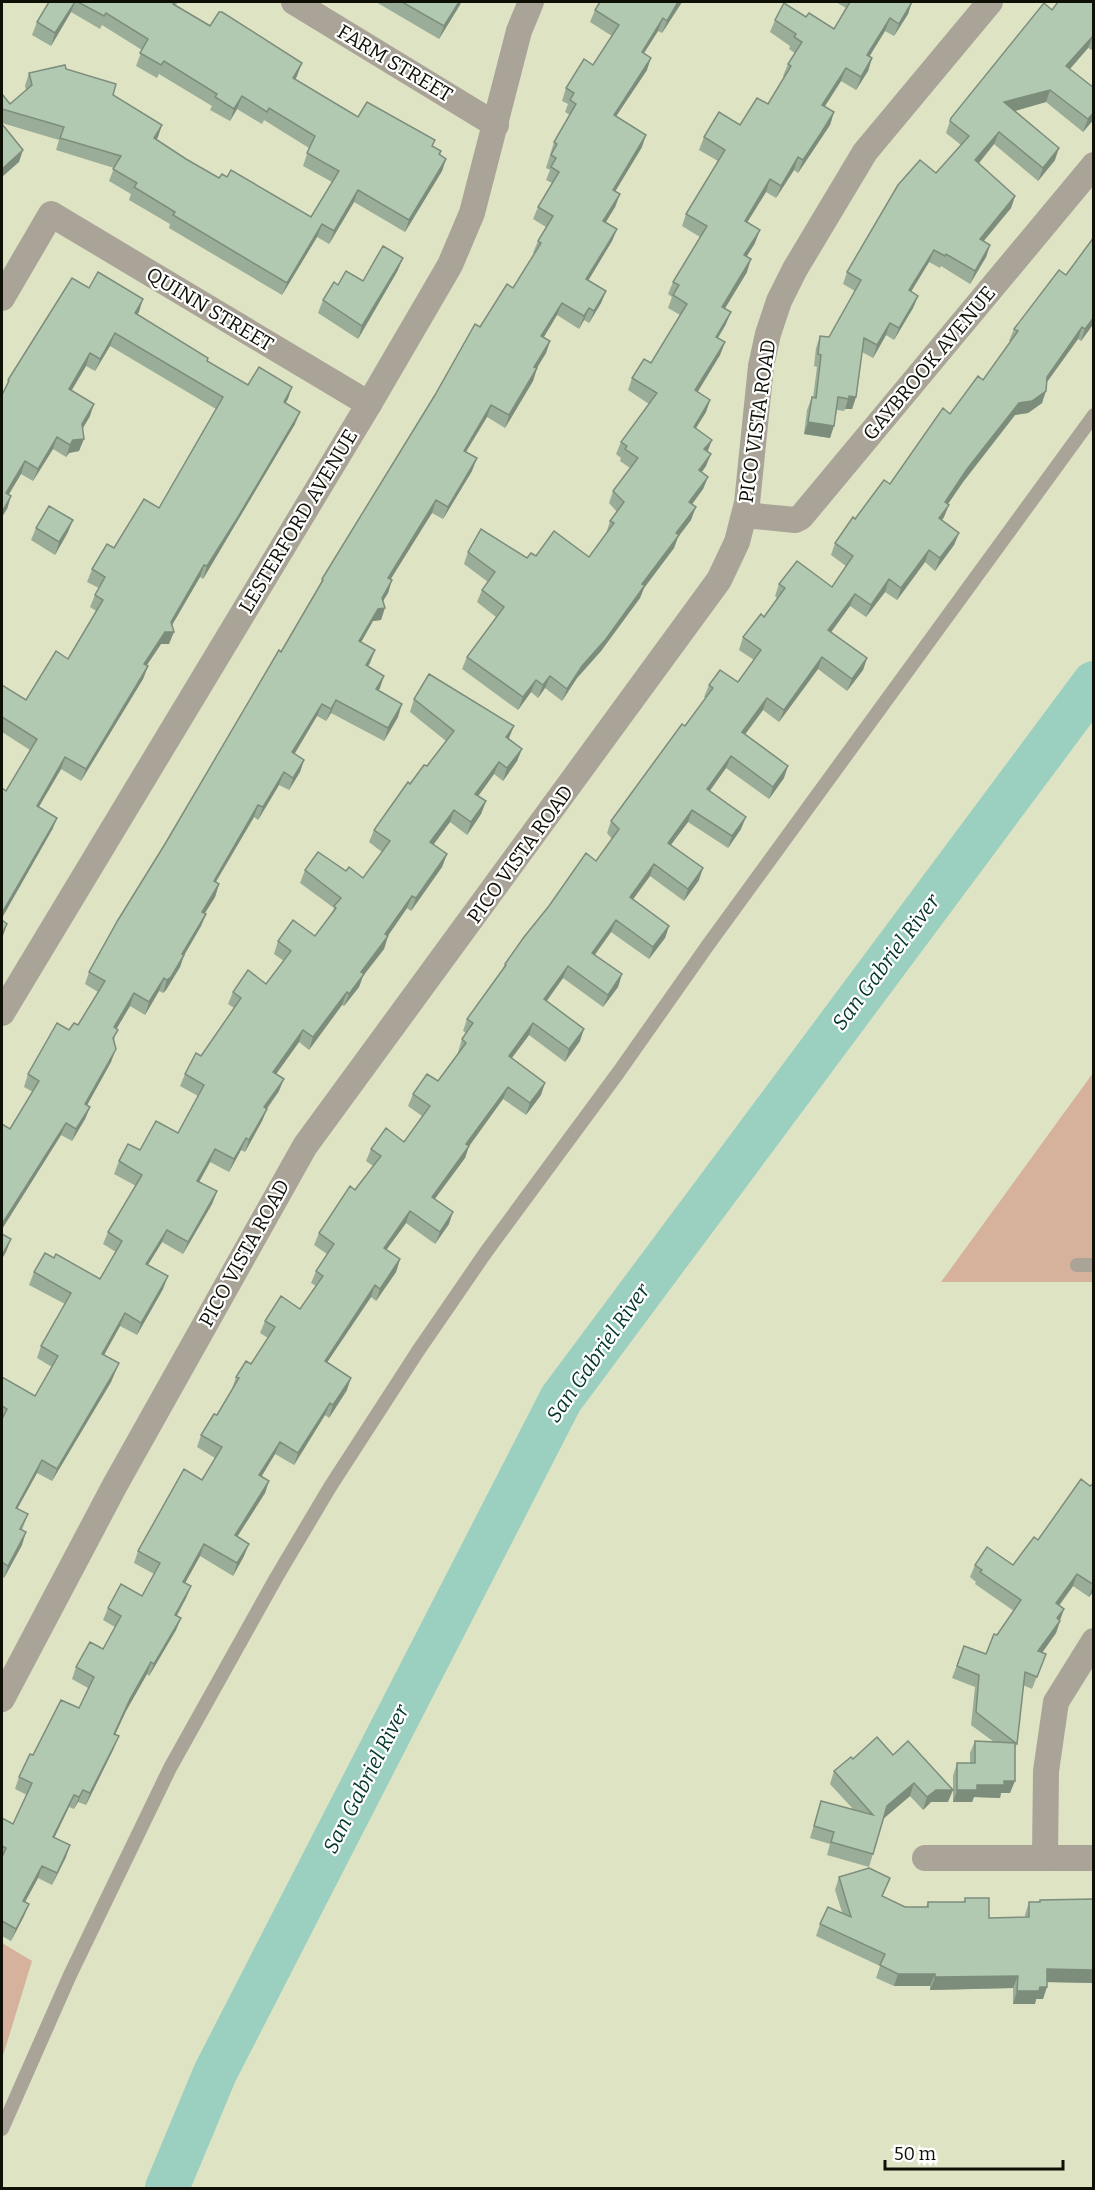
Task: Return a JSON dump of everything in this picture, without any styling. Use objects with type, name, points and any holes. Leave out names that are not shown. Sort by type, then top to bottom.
[{"type":"street","name":"FARM STREET","points":[[294,2],[496,125]]},
{"type":"street","name":"LESTERFORD AVENUE","points":[[2,1014],[369,404],[459,248],[472,213],[519,32],[531,2]]},
{"type":"street","name":"PICO VISTA ROAD","points":[[2,1699],[110,1493],[300,1153],[710,595],[732,555],[744,515],[749,493],[761,366],[768,334],[783,293],[795,269],[876,136],[990,2]]},
{"type":"street","name":"GAYBROOK AVENUE","points":[[744,515],[795,520],[801,517],[1094,165]]},
{"type":"street","name":"QUINN STREET","points":[[2,298],[51,214],[369,404]]},
{"type":"street","points":[[1045,1858],[1046,1771],[1056,1702],[1094,1641]]},
{"type":"street","points":[[926,1858],[1094,1858]]},
{"type":"lane","points":[[2,2129],[70,1975],[170,1768],[276,1578],[336,1477],[486,1252],[1094,415]]},
{"type":"lane","points":[[1077,1265],[1094,1265]]},
{"type":"shaded area","points":[[1093,1073],[1093,1282],[941,1282]]},
{"type":"shaded area","points":[[2,1943],[32,1961],[2,2059]]},
{"type":"building","points":[[49,2],[75,2],[55,33],[37,22]]},
{"type":"building","points":[[78,2],[175,2],[173,4],[210,26],[219,12],[222,12],[302,63],[293,78],[358,117],[367,102],[435,140],[432,146],[441,151],[439,154],[446,159],[409,220],[358,190],[334,231],[322,224],[287,283],[173,215],[175,212],[134,187],[137,183],[113,169],[121,156],[60,138],[64,127],[2,109],[2,94],[10,104],[32,85],[29,73],[65,65],[66,69],[116,84],[113,95],[162,125],[154,138],[186,159],[219,178],[222,174],[227,177],[231,170],[311,217],[339,171],[307,153],[315,136],[269,108],[267,112],[242,96],[234,109],[215,97],[217,94],[164,61],[161,65],[140,53],[148,39],[106,13],[104,16]]},
{"type":"building","points":[[402,2],[459,2],[444,26]]},
{"type":"building","points":[[600,2],[678,2],[667,21],[663,18],[642,52],[651,58],[614,115],[646,135],[613,190],[620,194],[603,221],[617,229],[586,279],[606,291],[594,311],[589,308],[584,316],[562,303],[541,336],[550,341],[509,415],[491,405],[464,451],[477,458],[448,507],[436,500],[388,578],[392,580],[382,598],[385,608],[378,609],[359,641],[375,650],[366,665],[384,676],[376,689],[402,704],[388,728],[336,700],[331,709],[322,704],[292,752],[304,760],[293,778],[284,772],[263,807],[258,805],[214,881],[219,884],[202,912],[206,914],[171,977],[167,980],[164,978],[149,1002],[134,993],[114,1027],[118,1030],[113,1038],[116,1049],[85,1104],[90,1107],[76,1129],[66,1123],[2,1224],[2,1124],[10,1129],[39,1081],[28,1074],[57,1023],[69,1030],[74,1023],[78,1025],[105,981],[89,972],[118,920],[435,395],[475,324],[480,327],[507,284],[513,288],[541,243],[538,241],[553,216],[538,207],[559,172],[551,167],[556,158],[551,155],[557,144],[554,142],[576,104],[570,100],[574,93],[566,88],[584,59],[593,65],[619,25],[595,10]]},
{"type":"building","points":[[850,2],[912,2],[899,24],[890,18],[867,55],[872,58],[861,77],[846,68],[822,105],[834,112],[821,133],[803,160],[798,157],[781,186],[770,179],[745,221],[760,230],[744,255],[751,259],[722,307],[731,312],[716,337],[725,342],[695,390],[710,400],[694,427],[712,440],[704,449],[711,454],[699,470],[708,477],[689,502],[696,507],[676,533],[679,535],[642,584],[645,585],[606,639],[582,666],[567,689],[550,676],[543,685],[536,680],[523,697],[467,657],[504,607],[482,590],[495,572],[468,552],[481,529],[527,558],[531,553],[536,556],[554,531],[589,557],[614,523],[610,521],[624,502],[613,491],[638,458],[625,449],[627,446],[621,442],[657,393],[632,378],[644,359],[651,363],[687,304],[673,295],[679,285],[673,282],[707,226],[686,214],[725,150],[704,137],[719,112],[740,125],[757,98],[768,104],[791,66],[788,64],[802,42],[794,37],[796,34],[775,20],[784,3],[806,17],[809,13],[834,29]]},
{"type":"building","points":[[1058,2],[1094,2],[1094,36],[1066,66],[1094,88],[1094,112],[1088,119],[1050,90],[1004,102],[1059,148],[1043,168],[999,132],[975,160],[1015,196],[980,239],[990,245],[975,271],[946,254],[945,256],[934,250],[909,290],[918,296],[899,328],[890,323],[877,345],[864,338],[856,397],[849,396],[849,399],[838,397],[834,426],[808,422],[812,397],[816,398],[821,355],[818,354],[820,336],[829,337],[861,280],[847,272],[898,185],[920,160],[936,173],[969,136],[950,121],[951,118],[1044,3],[1052,10]]},
{"type":"building","points":[[2,124],[23,150],[2,169]]},
{"type":"building","points":[[1094,237],[1094,317],[1085,329],[1082,327],[1047,377],[1046,391],[1032,401],[1019,403],[967,469],[945,502],[949,505],[939,518],[959,533],[940,558],[929,550],[901,588],[889,579],[871,605],[855,594],[828,630],[867,658],[852,679],[822,657],[784,710],[767,698],[742,732],[788,766],[773,787],[731,756],[707,789],[746,817],[732,836],[692,810],[668,843],[703,868],[688,889],[654,864],[630,897],[669,926],[653,947],[616,920],[592,953],[622,974],[608,995],[568,966],[544,999],[584,1029],[569,1049],[533,1023],[509,1056],[545,1083],[530,1103],[508,1087],[466,1144],[469,1146],[432,1197],[453,1212],[440,1232],[410,1211],[384,1248],[400,1259],[380,1289],[375,1285],[325,1361],[351,1378],[333,1405],[330,1403],[298,1453],[280,1442],[259,1475],[269,1481],[235,1535],[249,1544],[237,1563],[204,1544],[183,1582],[191,1586],[175,1615],[181,1618],[154,1664],[151,1662],[130,1699],[114,1734],[119,1736],[90,1793],[83,1790],[79,1797],[74,1795],[53,1837],[70,1845],[57,1873],[42,1866],[23,1901],[29,1904],[16,1929],[2,1921],[2,1857],[6,1848],[2,1846],[2,1818],[13,1824],[32,1783],[19,1777],[61,1700],[79,1708],[94,1677],[76,1667],[90,1642],[103,1649],[121,1616],[108,1608],[121,1584],[142,1596],[160,1563],[138,1551],[184,1469],[202,1480],[222,1447],[201,1435],[214,1414],[217,1415],[239,1378],[236,1377],[246,1361],[251,1364],[275,1327],[265,1321],[281,1296],[300,1309],[323,1276],[316,1271],[334,1244],[319,1233],[350,1186],[355,1190],[381,1156],[371,1149],[386,1128],[404,1142],[430,1106],[413,1094],[427,1074],[438,1081],[466,1043],[462,1039],[473,1023],[467,1019],[524,937],[586,853],[596,861],[619,829],[611,821],[682,724],[685,726],[713,688],[709,685],[720,670],[738,682],[761,650],[743,637],[761,614],[764,617],[785,588],[779,584],[797,561],[832,587],[853,556],[835,543],[853,517],[855,519],[884,480],[890,484],[943,408],[950,414],[978,376],[983,380],[1018,331],[1014,329],[1059,270],[1066,275]]},
{"type":"building","points":[[383,246],[403,258],[362,326],[323,300],[334,282],[338,285],[346,271],[363,281]]},
{"type":"building","points":[[98,272],[143,299],[135,313],[208,358],[207,361],[248,385],[259,367],[292,387],[284,402],[300,412],[238,517],[207,566],[204,565],[171,622],[174,632],[165,632],[144,664],[148,666],[86,769],[65,757],[37,806],[57,818],[2,913],[2,788],[6,791],[37,739],[2,717],[2,685],[26,700],[56,651],[68,659],[103,600],[95,595],[105,577],[92,569],[107,544],[114,548],[144,499],[159,508],[223,397],[115,333],[100,359],[90,353],[69,389],[94,404],[82,424],[84,439],[73,440],[70,445],[57,437],[38,469],[25,461],[6,493],[11,496],[2,512],[2,395],[8,380],[72,278],[89,288]]},
{"type":"building","points":[[49,506],[73,520],[59,542],[36,528]]},
{"type":"building","points":[[429,674],[514,726],[506,737],[522,749],[507,768],[499,762],[475,794],[486,801],[471,822],[454,810],[430,842],[447,854],[416,898],[412,896],[385,934],[388,936],[361,972],[364,974],[349,994],[347,992],[313,1037],[303,1030],[273,1072],[284,1079],[264,1107],[267,1109],[249,1140],[246,1138],[234,1159],[215,1149],[197,1181],[217,1191],[188,1242],[167,1230],[146,1264],[168,1276],[141,1323],[125,1313],[102,1354],[119,1363],[57,1469],[42,1460],[16,1508],[28,1514],[20,1529],[26,1532],[8,1566],[2,1562],[2,1419],[7,1409],[2,1406],[2,1377],[35,1396],[58,1356],[41,1346],[71,1293],[34,1272],[45,1253],[54,1258],[56,1254],[100,1279],[122,1241],[108,1232],[142,1175],[119,1161],[128,1144],[140,1150],[156,1121],[178,1133],[204,1085],[185,1074],[196,1053],[201,1056],[241,998],[233,992],[248,970],[266,984],[291,951],[278,941],[293,920],[315,936],[336,908],[334,906],[341,898],[305,870],[318,852],[346,871],[349,867],[363,878],[390,841],[374,830],[408,782],[410,784],[424,765],[427,766],[454,731],[414,699]]},
{"type":"building","points":[[2,920],[7,924],[2,933]]},
{"type":"building","points":[[2,1234],[11,1239],[2,1255]]},
{"type":"building","points":[[1081,1479],[1090,1486],[1094,1483],[1094,1585],[1077,1574],[1056,1603],[1064,1609],[1057,1618],[1060,1621],[1038,1651],[1046,1654],[1037,1677],[1025,1672],[1017,1744],[976,1712],[979,1675],[957,1666],[964,1646],[986,1654],[994,1634],[997,1635],[1021,1600],[980,1572],[982,1570],[975,1565],[987,1547],[1013,1565],[1034,1537],[1038,1540]]},
{"type":"building","points":[[877,1737],[893,1755],[908,1741],[953,1790],[936,1790],[927,1797],[914,1783],[887,1806],[873,1854],[831,1842],[834,1832],[814,1826],[821,1801],[873,1815],[834,1771],[851,1757],[853,1759]]},
{"type":"building","points":[[975,1741],[1015,1743],[1015,1781],[1004,1781],[1004,1785],[977,1785],[977,1790],[957,1790],[957,1763],[975,1763]]},
{"type":"building","points":[[869,1868],[890,1878],[882,1896],[905,1907],[928,1907],[928,1902],[965,1902],[965,1898],[989,1898],[989,1918],[1029,1917],[1029,1902],[1094,1899],[1094,1970],[1047,1969],[1047,1987],[1040,1987],[1039,1991],[1017,1991],[1018,1976],[935,1977],[935,1974],[898,1974],[880,1965],[885,1954],[820,1924],[828,1907],[851,1917],[839,1877]]},
{"type":"waterway","name":"San Gabriel River","points":[[167,2188],[215,2073],[561,1399],[1094,683]]}]
